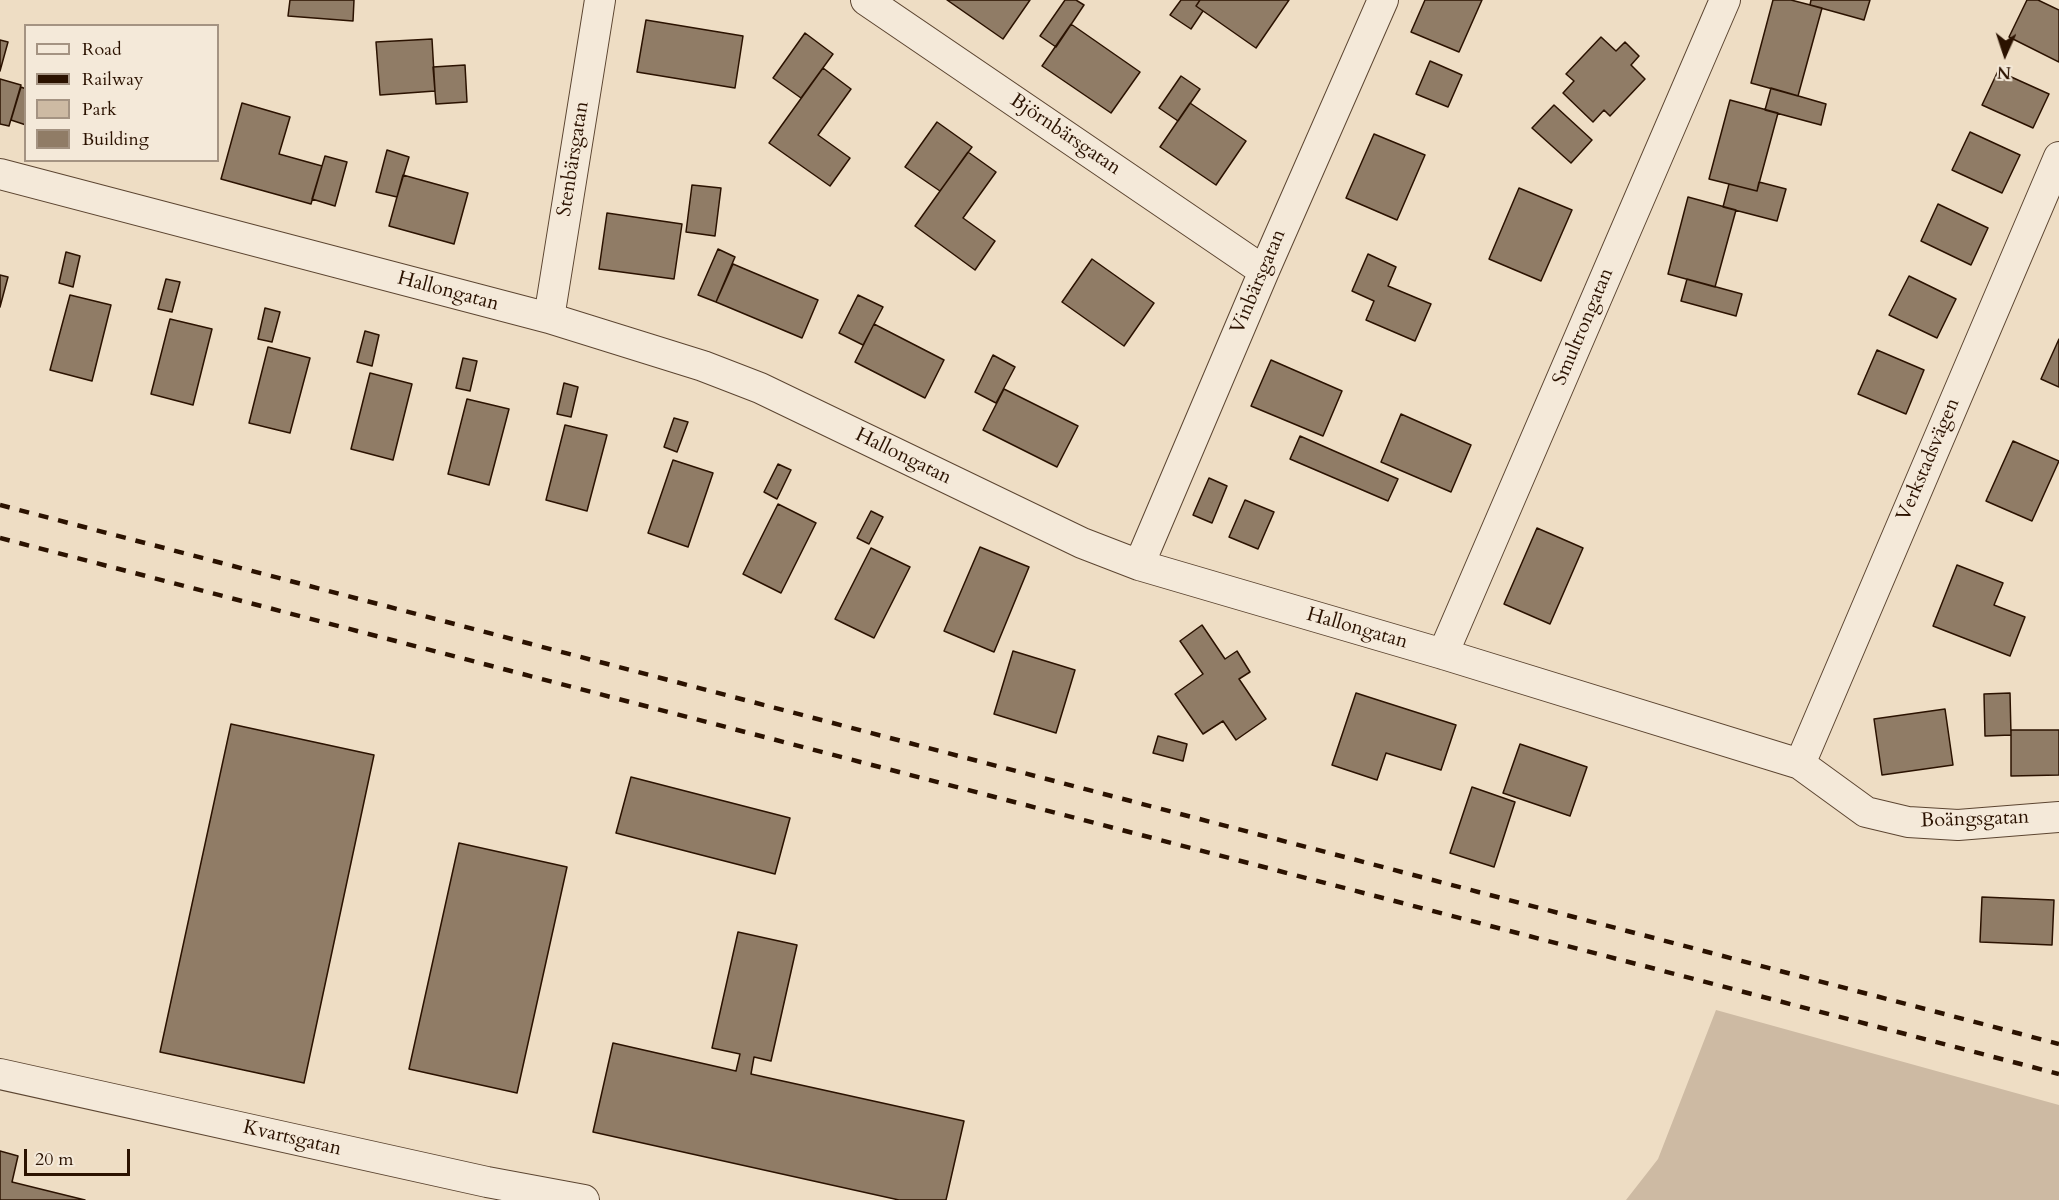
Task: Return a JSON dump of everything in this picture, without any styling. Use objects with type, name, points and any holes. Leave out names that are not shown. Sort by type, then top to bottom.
[{"type":"street","name":"Stenbärsgatan","points":[[549,318],[600,0]]},
{"type":"street","name":"Björnbärsgatan","points":[[866,0],[1263,271]]},
{"type":"street","name":"Vinbärsgatan","points":[[1139,564],[1263,271],[1383,0]]},
{"type":"street","name":"Smultrongatan","points":[[1443,654],[1725,0]]},
{"type":"street","name":"Verkstadsvägen","points":[[1800,764],[2059,157]]},
{"type":"street","name":"Hallongatan","points":[[0,174],[549,318],[704,366],[760,388],[1082,543],[1139,564],[1443,654],[1800,764]]},
{"type":"street","name":"Boängsgatan","points":[[1800,764],[1866,812],[1908,822],[1958,825],[2059,817]]},
{"type":"street","name":"Kvartsgatan","points":[[0,1074],[487,1182],[584,1200]]},
{"type":"green space","points":[[1716,1010],[2059,1105],[2059,1200],[1626,1200],[1658,1159]]},
{"type":"building","points":[[290,0],[354,0],[353,21],[288,16]]},
{"type":"building","points":[[947,0],[1030,0],[1003,39]]},
{"type":"building","points":[[1065,0],[1076,0],[1084,5],[1056,47],[1040,36]]},
{"type":"building","points":[[1181,0],[1200,0],[1196,6],[1203,11],[1191,29],[1170,15]]},
{"type":"building","points":[[1200,0],[1289,0],[1256,48],[1196,6]]},
{"type":"building","points":[[1425,0],[1482,0],[1459,52],[1411,32]]},
{"type":"building","points":[[1773,0],[1791,0],[1822,8],[1798,96],[1751,83]]},
{"type":"building","points":[[1811,0],[1870,0],[1864,20],[1810,5]]},
{"type":"building","points":[[2027,0],[2038,0],[2059,10],[2059,62],[2009,37]]},
{"type":"building","points":[[646,20],[743,36],[735,88],[637,72]]},
{"type":"building","points":[[1071,24],[1140,72],[1111,113],[1042,66]]},
{"type":"building","points":[[805,33],[833,54],[801,98],[773,78]]},
{"type":"building","points":[[1601,37],[1616,51],[1625,42],[1639,56],[1631,65],[1645,79],[1610,116],[1604,110],[1593,122],[1563,93],[1574,81],[1566,74]]},
{"type":"building","points":[[432,39],[435,91],[380,95],[376,42]]},
{"type":"building","points":[[0,40],[8,42],[0,71]]},
{"type":"building","points":[[1430,61],[1462,75],[1448,107],[1416,94]]},
{"type":"building","points":[[465,65],[467,102],[436,104],[433,67]]},
{"type":"building","points":[[823,68],[851,89],[818,135],[850,158],[830,186],[769,143]]},
{"type":"building","points":[[1998,71],[2049,94],[2033,128],[1982,105]]},
{"type":"building","points":[[1181,76],[1200,89],[1178,121],[1159,108]]},
{"type":"building","points":[[0,79],[21,85],[9,126],[0,124]]},
{"type":"building","points":[[21,87],[24,88],[24,124],[11,120]]},
{"type":"building","points":[[1771,88],[1826,104],[1821,125],[1765,110]]},
{"type":"building","points":[[1730,100],[1778,113],[1757,191],[1709,179]]},
{"type":"building","points":[[242,103],[290,117],[279,154],[322,166],[311,204],[221,179]]},
{"type":"building","points":[[1190,103],[1246,141],[1216,185],[1160,147]]},
{"type":"building","points":[[1554,105],[1592,140],[1571,163],[1532,128]]},
{"type":"building","points":[[937,122],[972,147],[940,191],[905,167]]},
{"type":"building","points":[[1970,132],[2020,155],[2002,193],[1952,170]]},
{"type":"building","points":[[1374,134],[1425,155],[1397,220],[1346,198]]},
{"type":"building","points":[[387,150],[409,157],[397,197],[376,192]]},
{"type":"building","points":[[968,152],[996,172],[963,218],[995,241],[975,270],[915,226]]},
{"type":"building","points":[[325,156],[347,162],[335,206],[312,199]]},
{"type":"building","points":[[403,175],[468,193],[454,244],[389,226]]},
{"type":"building","points":[[1759,182],[1786,189],[1777,221],[1723,207],[1729,184],[1757,191]]},
{"type":"building","points":[[692,185],[721,188],[715,236],[686,232]]},
{"type":"building","points":[[1519,188],[1572,210],[1541,281],[1489,259]]},
{"type":"building","points":[[1688,197],[1736,210],[1715,287],[1668,274]]},
{"type":"building","points":[[1938,204],[1988,228],[1971,265],[1921,241]]},
{"type":"building","points":[[607,213],[682,224],[674,279],[599,269]]},
{"type":"building","points":[[718,249],[735,257],[716,302],[698,295]]},
{"type":"building","points":[[66,252],[80,256],[73,287],[59,283]]},
{"type":"building","points":[[1368,254],[1396,267],[1388,286],[1431,304],[1415,341],[1366,320],[1374,301],[1352,291]]},
{"type":"building","points":[[1092,259],[1154,303],[1124,346],[1062,302]]},
{"type":"building","points":[[733,264],[818,300],[802,338],[716,302]]},
{"type":"building","points":[[0,275],[8,277],[0,307]]},
{"type":"building","points":[[1909,276],[1956,299],[1937,338],[1889,315]]},
{"type":"building","points":[[166,279],[180,282],[172,312],[158,309]]},
{"type":"building","points":[[1687,279],[1742,294],[1736,316],[1681,301]]},
{"type":"building","points":[[70,295],[111,305],[92,381],[50,370]]},
{"type":"building","points":[[858,295],[883,307],[863,345],[839,333]]},
{"type":"building","points":[[265,308],[280,312],[272,342],[258,339]]},
{"type":"building","points":[[170,319],[212,329],[193,405],[151,394]]},
{"type":"building","points":[[874,324],[944,360],[925,398],[855,362]]},
{"type":"building","points":[[365,331],[379,335],[372,366],[357,362]]},
{"type":"building","points":[[2059,339],[2059,387],[2041,379]]},
{"type":"building","points":[[268,347],[310,358],[290,433],[249,423]]},
{"type":"building","points":[[1877,350],[1924,370],[1906,414],[1858,394]]},
{"type":"building","points":[[993,355],[1015,367],[996,403],[975,392]]},
{"type":"building","points":[[463,358],[477,361],[470,391],[456,388]]},
{"type":"building","points":[[1271,360],[1342,391],[1323,436],[1251,406]]},
{"type":"building","points":[[370,373],[412,384],[393,460],[351,449]]},
{"type":"building","points":[[564,383],[578,387],[571,417],[557,414]]},
{"type":"building","points":[[1004,389],[1078,426],[1057,467],[983,430]]},
{"type":"building","points":[[467,399],[509,409],[489,485],[448,474]]},
{"type":"building","points":[[1401,414],[1471,445],[1451,492],[1381,462]]},
{"type":"building","points":[[674,418],[688,422],[677,452],[664,447]]},
{"type":"building","points":[[565,425],[607,435],[587,511],[546,500]]},
{"type":"building","points":[[1300,436],[1398,479],[1388,501],[1290,459]]},
{"type":"building","points":[[2013,441],[2059,461],[2032,521],[1986,501]]},
{"type":"building","points":[[673,460],[713,473],[688,547],[648,533]]},
{"type":"building","points":[[778,464],[791,470],[777,499],[764,492]]},
{"type":"building","points":[[1209,478],[1227,486],[1212,523],[1193,515]]},
{"type":"building","points":[[1245,500],[1274,512],[1258,549],[1229,537]]},
{"type":"building","points":[[778,504],[816,523],[781,593],[743,574]]},
{"type":"building","points":[[871,511],[883,517],[869,544],[857,538]]},
{"type":"building","points":[[1537,528],[1583,548],[1550,624],[1504,604]]},
{"type":"building","points":[[980,547],[1029,567],[994,652],[944,631]]},
{"type":"building","points":[[871,548],[910,567],[874,638],[835,619]]},
{"type":"building","points":[[1957,565],[2003,583],[1994,605],[2025,617],[2010,656],[1933,626]]},
{"type":"building","points":[[1202,625],[1225,659],[1237,651],[1250,672],[1239,679],[1266,719],[1236,740],[1223,721],[1203,734],[1175,694],[1203,674],[1180,641]]},
{"type":"building","points":[[1013,651],[1075,670],[1056,733],[994,714]]},
{"type":"building","points":[[1356,693],[1456,725],[1441,770],[1386,753],[1377,780],[1332,765]]},
{"type":"building","points":[[2010,693],[2011,735],[1985,736],[1984,694]]},
{"type":"building","points":[[1945,709],[1953,765],[1882,775],[1874,719]]},
{"type":"building","points":[[231,724],[374,755],[304,1083],[160,1052]]},
{"type":"building","points":[[2011,730],[2059,730],[2059,775],[2011,776]]},
{"type":"building","points":[[1158,736],[1187,744],[1183,761],[1153,753]]},
{"type":"building","points":[[1520,744],[1587,767],[1570,816],[1503,793]]},
{"type":"building","points":[[631,777],[790,818],[775,874],[616,833]]},
{"type":"building","points":[[1472,787],[1515,802],[1494,867],[1450,853]]},
{"type":"building","points":[[459,843],[567,867],[517,1093],[409,1069]]},
{"type":"building","points":[[1982,897],[2054,900],[2052,945],[1980,942]]},
{"type":"building","points":[[738,932],[797,945],[771,1061],[754,1057],[751,1074],[964,1121],[946,1200],[899,1200],[593,1132],[613,1043],[736,1071],[740,1054],[712,1048]]},
{"type":"building","points":[[0,1151],[18,1156],[12,1182],[85,1200],[0,1200]]},
{"type":"railway","points":[[0,505],[2059,1044]]},
{"type":"railway","points":[[0,538],[2059,1074]]}]
